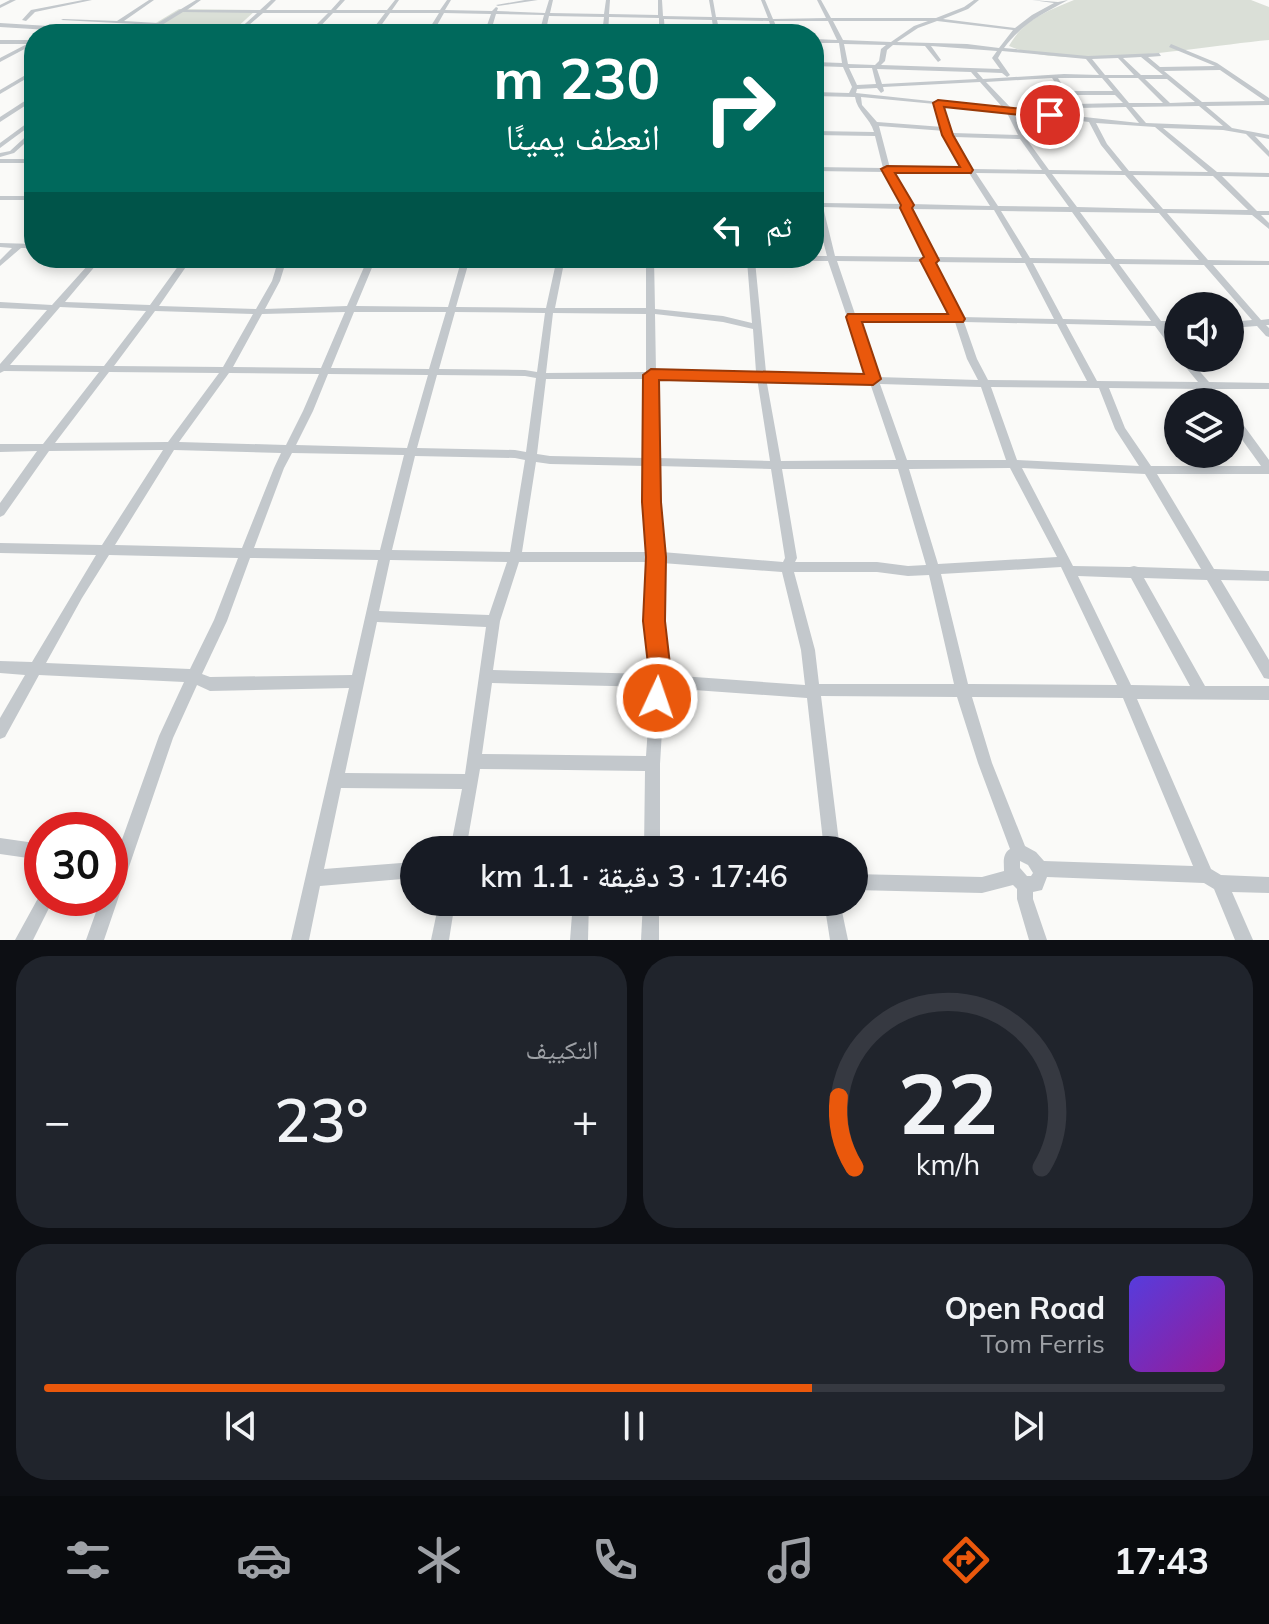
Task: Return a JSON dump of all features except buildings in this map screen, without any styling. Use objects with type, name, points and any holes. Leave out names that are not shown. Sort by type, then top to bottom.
[{"type":"street","points":[[90,0],[33,11],[24,20],[146,24]]},
{"type":"street","points":[[110,21],[137,0]]},
{"type":"street","points":[[119,22],[152,0]]},
{"type":"street","points":[[161,24],[199,0]]},
{"type":"street","points":[[247,24],[274,0]]},
{"type":"street","points":[[320,24],[343,0]]},
{"type":"street","points":[[378,24],[397,0]]},
{"type":"street","points":[[434,24],[449,0]]},
{"type":"street","points":[[489,24],[499,3],[536,0]]},
{"type":"street","points":[[544,24],[551,0]]},
{"type":"street","points":[[606,24],[608,0]]},
{"type":"street","points":[[660,0],[663,24]]},
{"type":"street","points":[[711,0],[715,24]]},
{"type":"street","points":[[763,0],[774,24]]},
{"type":"street","points":[[819,0],[841,42],[859,105],[875,124],[887,169],[908,205],[906,208],[958,319],[1015,464],[1127,691],[1244,940]]},
{"type":"street","points":[[875,67],[882,61],[884,49],[907,32],[966,8],[977,0]]},
{"type":"street","points":[[1034,0],[1066,2]]},
{"type":"street","points":[[0,5],[12,1]]},
{"type":"street","points":[[63,20],[73,1]]},
{"type":"street","points":[[1013,79],[1002,71],[995,58],[999,50],[1014,29],[1041,10],[1066,2]]},
{"type":"street","points":[[127,8],[138,8]]},
{"type":"street","points":[[183,11],[492,13],[773,20],[935,19],[1014,29]]},
{"type":"street","points":[[29,24],[34,21]]},
{"type":"street","points":[[48,24],[53,21]]},
{"type":"street","points":[[0,25],[24,26]]},
{"type":"street","points":[[0,32],[13,26]]},
{"type":"street","points":[[824,41],[895,42],[1088,58],[1159,55],[1151,63]]},
{"type":"street","points":[[0,42],[24,42]]},
{"type":"street","points":[[926,44],[938,60]]},
{"type":"street","points":[[1171,46],[1220,68],[1269,102]]},
{"type":"street","points":[[0,60],[24,47]]},
{"type":"street","points":[[1040,56],[1054,66]]},
{"type":"street","points":[[1143,56],[1231,129]]},
{"type":"street","points":[[1088,58],[1144,125]]},
{"type":"street","points":[[1120,58],[1168,104]]},
{"type":"street","points":[[824,65],[1002,71]]},
{"type":"street","points":[[875,67],[882,96]]},
{"type":"street","points":[[1158,69],[1220,68]]},
{"type":"street","points":[[973,71],[1009,110],[1022,137],[1164,332]]},
{"type":"street","points":[[855,92],[878,86],[1099,73],[1166,77]]},
{"type":"street","points":[[1054,77],[1082,119]]},
{"type":"street","points":[[0,92],[24,78]]},
{"type":"street","points":[[919,84],[922,101]]},
{"type":"street","points":[[824,94],[855,92],[1092,121],[1231,129],[1269,137]]},
{"type":"street","points":[[1065,93],[1115,93]]},
{"type":"street","points":[[1074,106],[1269,102]]},
{"type":"street","points":[[938,103],[947,132],[967,170],[997,209],[1120,429],[1269,673]]},
{"type":"street","points":[[0,120],[24,104]]},
{"type":"street","points":[[1092,121],[1104,145],[1127,173],[1203,261],[1264,323],[1269,334]]},
{"type":"street","points":[[875,124],[1022,137]]},
{"type":"street","points":[[1156,126],[1215,174],[1269,227]]},
{"type":"street","points":[[0,153],[24,128]]},
{"type":"street","points":[[0,132],[24,132]]},
{"type":"street","points":[[824,133],[876,134]]},
{"type":"street","points":[[1247,133],[1269,155]]},
{"type":"street","points":[[0,153],[12,152],[24,140]]},
{"type":"street","points":[[0,153],[24,159]]},
{"type":"street","points":[[824,169],[1269,175]]},
{"type":"street","points":[[0,198],[24,198]]},
{"type":"street","points":[[824,205],[1269,213]]},
{"type":"street","points":[[824,231],[902,463],[985,763],[1019,853],[1033,859],[1040,869],[1036,884],[1020,880],[982,885],[868,882]]},
{"type":"street","points":[[0,245],[24,246]]},
{"type":"street","points":[[0,264],[19,246]]},
{"type":"street","points":[[824,260],[1269,263]]},
{"type":"street","points":[[1,369],[89,268]]},
{"type":"street","points":[[0,512],[45,446],[108,368],[181,268]]},
{"type":"street","points":[[0,732],[105,551],[171,446],[225,372],[276,281],[280,268]]},
{"type":"street","points":[[95,940],[166,736],[191,676],[220,621],[288,448],[308,411],[367,268]]},
{"type":"street","points":[[300,940],[385,556],[432,373],[464,268]]},
{"type":"street","points":[[461,836],[493,621],[515,557],[549,313],[559,268]]},
{"type":"street","points":[[650,268],[656,557],[654,621],[661,682],[657,698],[653,764],[652,836]]},
{"type":"street","points":[[752,268],[761,375],[791,558],[787,567],[808,650],[830,836]]},
{"type":"street","points":[[0,305],[155,306],[207,311],[650,311],[723,319],[756,327]]},
{"type":"street","points":[[853,317],[1164,323]]},
{"type":"street","points":[[1244,324],[1264,323]]},
{"type":"street","points":[[1,369],[525,373],[541,376],[761,375],[985,383],[1269,386]]},
{"type":"street","points":[[1195,372],[1209,388]]},
{"type":"street","points":[[1244,434],[1269,469]]},
{"type":"street","points":[[0,448],[171,446],[777,465],[902,463],[1146,470],[1269,469]]},
{"type":"street","points":[[0,548],[385,556],[656,557],[787,567],[934,571],[1066,566],[1211,577],[1269,576]]},
{"type":"street","points":[[1134,571],[1200,690]]},
{"type":"street","points":[[373,616],[493,621]]},
{"type":"street","points":[[0,667],[191,676],[210,684],[357,681]]},
{"type":"street","points":[[486,676],[661,682],[813,692],[823,689],[1269,693]]},
{"type":"street","points":[[473,761],[653,764]]},
{"type":"street","points":[[337,780],[471,782]]},
{"type":"street","points":[[0,846],[24,849]]},
{"type":"street","points":[[1019,853],[1010,861],[1020,880],[1038,940]]},
{"type":"street","points":[[1040,869],[1269,885]]},
{"type":"street","points":[[316,878],[400,871]]},
{"type":"street","points":[[24,940],[37,916]]},
{"type":"street","points":[[440,940],[444,916]]},
{"type":"street","points":[[579,940],[580,916]]},
{"type":"street","points":[[650,940],[651,916]]},
{"type":"street","points":[[835,916],[839,940]]},
{"type":"shaded area","points":[[1074,0],[1251,0],[1269,7],[1269,40],[1100,57],[1065,57],[1009,46],[1029,23]]},
{"type":"shaded area","points":[[179,9],[256,10],[241,24],[154,24]]},
{"type":"route","points":[[657,698],[661,682],[654,621],[656,557],[652,502],[651,375],[873,379],[853,317],[958,319],[927,260],[932,260],[906,208],[908,205],[887,169],[967,170],[948,135],[938,103],[1050,115]]}]
